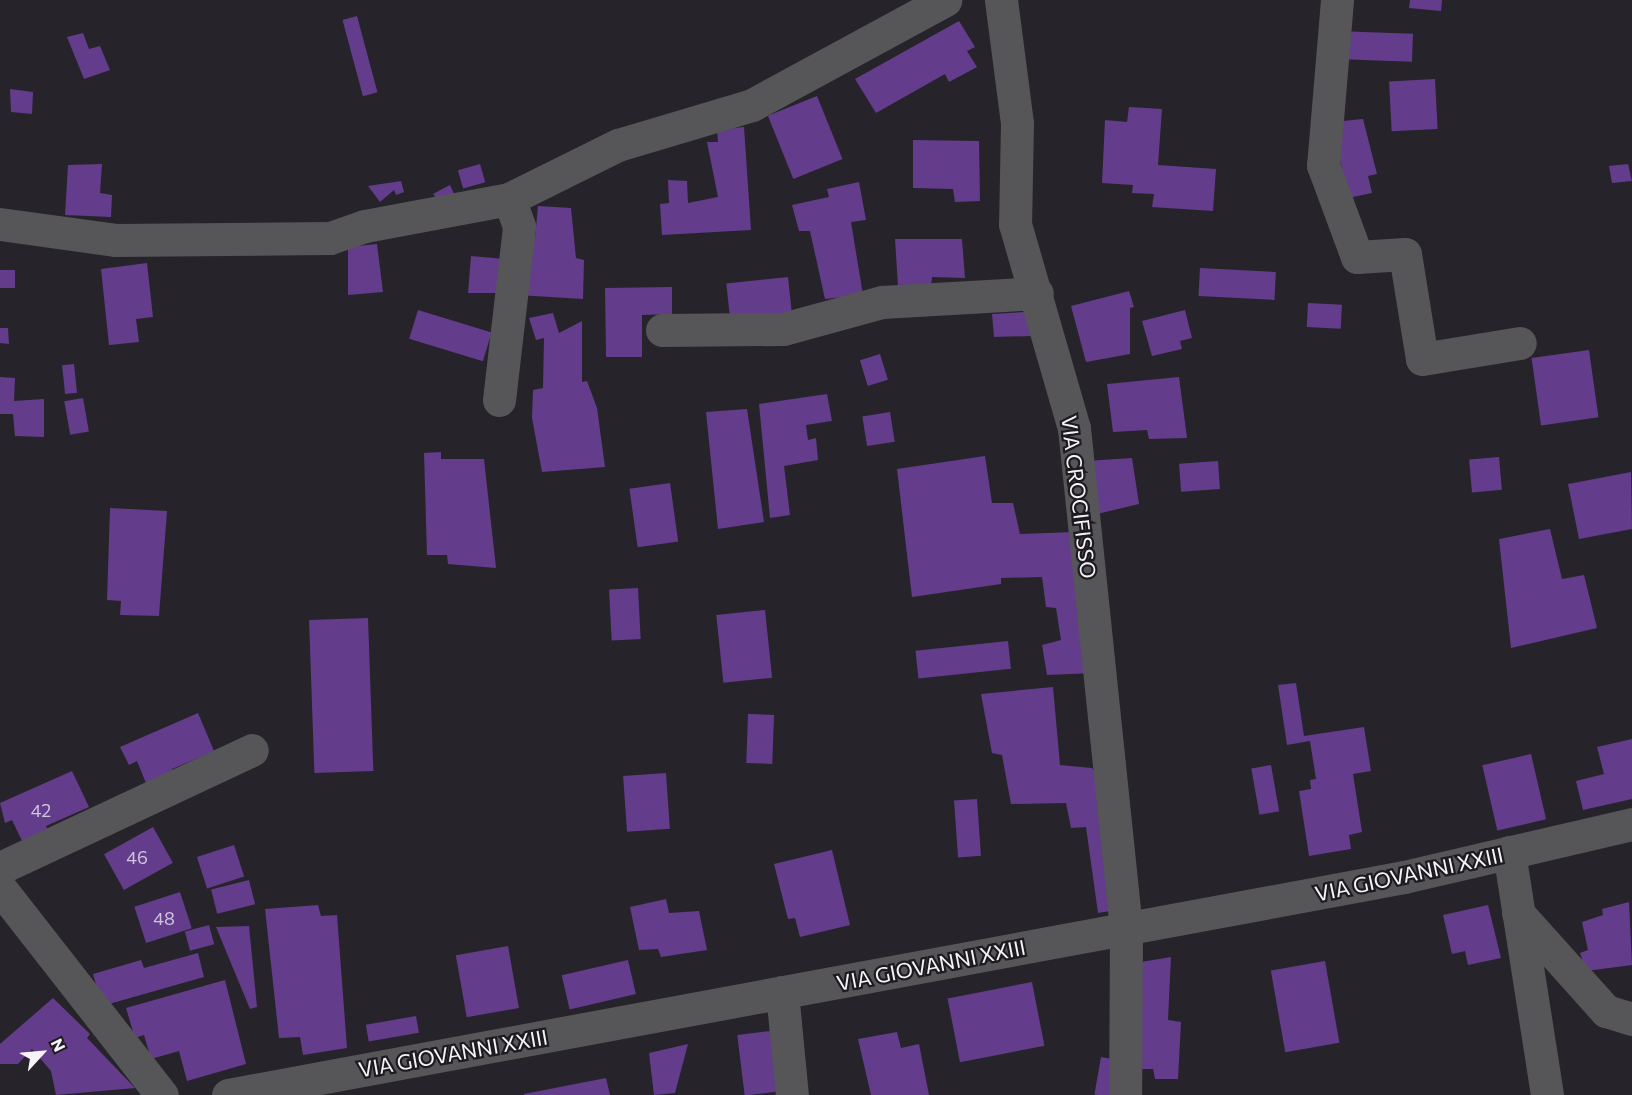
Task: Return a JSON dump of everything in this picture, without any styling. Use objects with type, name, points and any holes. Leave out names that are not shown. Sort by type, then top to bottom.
[{"type":"street","points":[[0,224],[115,240],[330,238],[365,226],[509,199],[618,145],[752,105],[945,0]]},
{"type":"street","name":"VIA CROCIFISSO","points":[[1001,0],[1017,123],[1015,224],[1037,293],[1074,429],[1126,928],[1125,1095]]},
{"type":"street","points":[[1337,0],[1323,165],[1357,257],[1405,254],[1422,359],[1520,343]]},
{"type":"street","points":[[499,400],[519,226],[509,199]]},
{"type":"street","points":[[662,330],[783,328],[882,302],[1037,293]]},
{"type":"street","points":[[0,868],[252,750]]},
{"type":"street","name":"VIA GIOVANNI XXIII","points":[[228,1095],[1126,928],[1509,852],[1632,824]]},
{"type":"street","points":[[1509,852],[1547,1095]]},
{"type":"street","points":[[0,888],[162,1095]]},
{"type":"street","points":[[1518,913],[1606,1011],[1632,1019]]},
{"type":"street","points":[[782,992],[792,1095]]},
{"type":"building","points":[[1410,0],[1442,0],[1441,11],[1409,8]]},
{"type":"building","points":[[357,16],[377,92],[363,96],[343,20]]},
{"type":"building","points":[[959,21],[975,47],[967,51],[977,67],[949,82],[945,74],[876,113],[855,79]]},
{"type":"building","points":[[1336,31],[1413,34],[1412,62],[1335,59]]},
{"type":"building","points":[[83,33],[89,49],[100,46],[110,70],[84,79],[67,37]]},
{"type":"building","points":[[1435,79],[1438,129],[1392,131],[1389,81]]},
{"type":"building","points":[[10,89],[33,92],[32,114],[11,112]]},
{"type":"building","points":[[817,96],[842,159],[793,179],[768,116]]},
{"type":"building","points":[[1129,107],[1162,109],[1158,165],[1216,169],[1213,211],[1152,207],[1154,194],[1132,193],[1133,185],[1102,183],[1105,120],[1127,122]]},
{"type":"building","points":[[1363,119],[1377,174],[1368,176],[1372,193],[1348,198],[1332,122]]},
{"type":"building","points":[[744,127],[751,230],[662,235],[660,204],[669,203],[668,180],[687,181],[688,203],[718,197],[707,142],[718,142],[717,130]]},
{"type":"building","points":[[913,140],[979,141],[980,201],[955,202],[953,189],[913,188]]},
{"type":"building","points":[[102,164],[100,193],[112,195],[111,217],[65,215],[68,165]]},
{"type":"building","points":[[480,164],[485,182],[463,189],[458,170]]},
{"type":"building","points":[[1628,164],[1632,181],[1612,183],[1609,166]]},
{"type":"building","points":[[401,181],[404,192],[396,195],[394,190],[380,202],[368,186]]},
{"type":"building","points":[[859,182],[866,220],[851,222],[863,295],[825,299],[810,231],[799,231],[792,205],[829,197],[827,189]]},
{"type":"building","points":[[450,185],[455,196],[441,205],[433,194]]},
{"type":"building","points":[[538,206],[571,208],[576,258],[584,260],[583,299],[518,295],[523,238],[535,238]]},
{"type":"building","points":[[895,239],[962,239],[965,278],[932,277],[931,286],[898,286]]},
{"type":"building","points":[[377,244],[383,292],[348,295],[348,247]]},
{"type":"building","points":[[471,256],[505,259],[499,293],[468,293]]},
{"type":"building","points":[[147,263],[153,317],[136,319],[139,342],[109,345],[101,269]]},
{"type":"building","points":[[1200,268],[1276,272],[1274,300],[1199,296]]},
{"type":"building","points":[[0,270],[15,270],[15,288],[0,288]]},
{"type":"building","points":[[788,277],[792,316],[730,322],[726,283]]},
{"type":"building","points":[[672,287],[672,314],[642,315],[642,357],[606,357],[605,288]]},
{"type":"building","points":[[1129,291],[1134,307],[1130,308],[1130,354],[1086,362],[1071,306]]},
{"type":"building","points":[[1308,303],[1342,305],[1341,329],[1307,327]]},
{"type":"building","points":[[418,310],[492,333],[483,361],[409,339]]},
{"type":"building","points":[[1185,310],[1192,338],[1180,341],[1182,349],[1152,356],[1142,321]]},
{"type":"building","points":[[1024,312],[1032,336],[994,337],[992,314]]},
{"type":"building","points":[[553,313],[559,333],[582,321],[582,382],[587,381],[597,408],[605,467],[542,472],[532,418],[533,390],[543,388],[544,338],[536,340],[529,318]]},
{"type":"building","points":[[0,328],[8,328],[9,344],[0,343]]},
{"type":"building","points":[[1589,350],[1598,417],[1541,425],[1532,358]]},
{"type":"building","points":[[880,354],[888,380],[868,386],[860,360]]},
{"type":"building","points":[[74,364],[77,393],[65,394],[62,365]]},
{"type":"building","points":[[0,377],[15,378],[14,401],[44,399],[44,437],[15,436],[13,414],[0,414]]},
{"type":"building","points":[[1179,377],[1187,438],[1149,439],[1147,430],[1113,432],[1107,384]]},
{"type":"building","points":[[827,394],[832,421],[806,425],[808,440],[816,438],[818,460],[784,466],[790,515],[770,518],[759,404]]},
{"type":"building","points":[[83,398],[89,431],[70,435],[64,401]]},
{"type":"building","points":[[747,409],[764,522],[718,529],[706,412]]},
{"type":"building","points":[[890,412],[895,442],[867,446],[862,416]]},
{"type":"building","points":[[441,452],[441,459],[484,459],[496,568],[448,564],[447,555],[427,555],[424,453]]},
{"type":"building","points":[[985,456],[992,503],[1013,503],[1020,534],[1075,532],[1094,673],[1047,675],[1042,645],[1061,640],[1056,608],[1046,607],[1042,577],[1001,578],[1001,584],[912,597],[897,469]]},
{"type":"building","points":[[1499,457],[1502,490],[1472,492],[1469,460]]},
{"type":"building","points":[[1132,458],[1139,504],[1093,515],[1087,461]]},
{"type":"building","points":[[1218,461],[1220,489],[1181,492],[1179,464]]},
{"type":"building","points":[[1631,472],[1632,529],[1579,539],[1568,484]]},
{"type":"building","points":[[670,483],[678,541],[638,547],[629,489]]},
{"type":"building","points":[[110,508],[167,511],[159,616],[120,615],[121,601],[107,600]]},
{"type":"building","points":[[1550,529],[1562,579],[1584,575],[1597,628],[1511,648],[1499,539]]},
{"type":"building","points":[[638,588],[641,639],[612,640],[609,590]]},
{"type":"building","points":[[765,610],[772,678],[723,683],[716,615]]},
{"type":"building","points":[[368,618],[373,771],[314,773],[309,620]]},
{"type":"building","points":[[1008,641],[1011,669],[918,679],[916,651]]},
{"type":"building","points":[[1296,683],[1304,736],[1364,727],[1371,771],[1353,774],[1362,832],[1349,835],[1351,849],[1309,856],[1299,791],[1311,789],[1310,780],[1316,779],[1310,741],[1287,745],[1278,685]]},
{"type":"building","points":[[1053,687],[1060,765],[1092,768],[1097,775],[1116,910],[1098,913],[1086,827],[1071,828],[1066,803],[1011,804],[1002,755],[992,753],[981,694]]},
{"type":"building","points":[[198,713],[214,751],[172,769],[175,777],[148,788],[137,761],[129,765],[120,747]]},
{"type":"building","points":[[748,714],[774,715],[772,764],[746,763]]},
{"type":"building","points":[[1632,739],[1632,799],[1583,810],[1576,781],[1604,774],[1597,747]]},
{"type":"building","points":[[1531,754],[1546,819],[1497,831],[1482,765]]},
{"type":"building","points":[[1271,765],[1279,811],[1259,815],[1251,768]]},
{"type":"building","points":[[72,771],[89,807],[46,826],[49,833],[24,845],[12,820],[5,823],[0,803]]},
{"type":"building","points":[[666,773],[670,829],[627,832],[623,776]]},
{"type":"building","points":[[977,799],[981,856],[958,857],[954,801]]},
{"type":"building","points":[[153,827],[173,863],[124,890],[104,854]]},
{"type":"building","points":[[234,845],[244,876],[207,888],[197,857]]},
{"type":"building","points":[[832,850],[850,925],[800,937],[795,918],[788,919],[774,864]]},
{"type":"building","points":[[249,880],[255,904],[217,914],[211,889]]},
{"type":"building","points":[[180,892],[192,928],[146,943],[134,907]]},
{"type":"building","points":[[666,899],[669,913],[699,911],[707,950],[661,957],[658,949],[639,950],[630,907]]},
{"type":"building","points":[[1629,902],[1632,965],[1586,971],[1580,953],[1588,950],[1582,922],[1603,915],[1602,909]]},
{"type":"building","points":[[318,905],[321,916],[337,915],[347,1048],[303,1055],[300,1037],[279,1038],[265,909]]},
{"type":"building","points":[[1488,905],[1501,958],[1468,965],[1465,951],[1452,954],[1443,915]]},
{"type":"building","points":[[209,925],[214,944],[190,951],[185,931]]},
{"type":"building","points":[[249,926],[257,1007],[250,1009],[216,927]]},
{"type":"building","points":[[508,946],[519,1008],[467,1017],[456,955]]},
{"type":"building","points":[[198,953],[204,977],[102,1006],[93,974],[141,960],[144,968]]},
{"type":"building","points":[[1171,957],[1168,1020],[1181,1022],[1178,1079],[1155,1079],[1153,1069],[1135,1069],[1141,962]]},
{"type":"building","points":[[628,960],[636,994],[570,1009],[562,975]]},
{"type":"building","points":[[1325,961],[1339,1043],[1285,1052],[1271,971]]},
{"type":"building","points":[[225,980],[246,1064],[187,1081],[179,1051],[151,1059],[144,1035],[135,1038],[126,1008]]},
{"type":"building","points":[[1032,982],[1044,1046],[960,1062],[948,998]]},
{"type":"building","points":[[53,998],[90,1034],[87,1038],[135,1088],[56,1095],[51,1071],[32,1049],[18,1064],[0,1064],[0,1044]]},
{"type":"building","points":[[416,1016],[419,1033],[369,1042],[366,1025]]},
{"type":"building","points":[[770,1031],[777,1092],[745,1095],[737,1035]]},
{"type":"building","points":[[897,1032],[901,1048],[919,1044],[929,1095],[871,1095],[858,1039]]},
{"type":"building","points":[[688,1044],[675,1093],[654,1095],[649,1053]]},
{"type":"building","points":[[1101,1057],[1118,1060],[1112,1095],[1094,1094]]},
{"type":"building","points":[[606,1078],[610,1095],[524,1095],[524,1094]]}]
